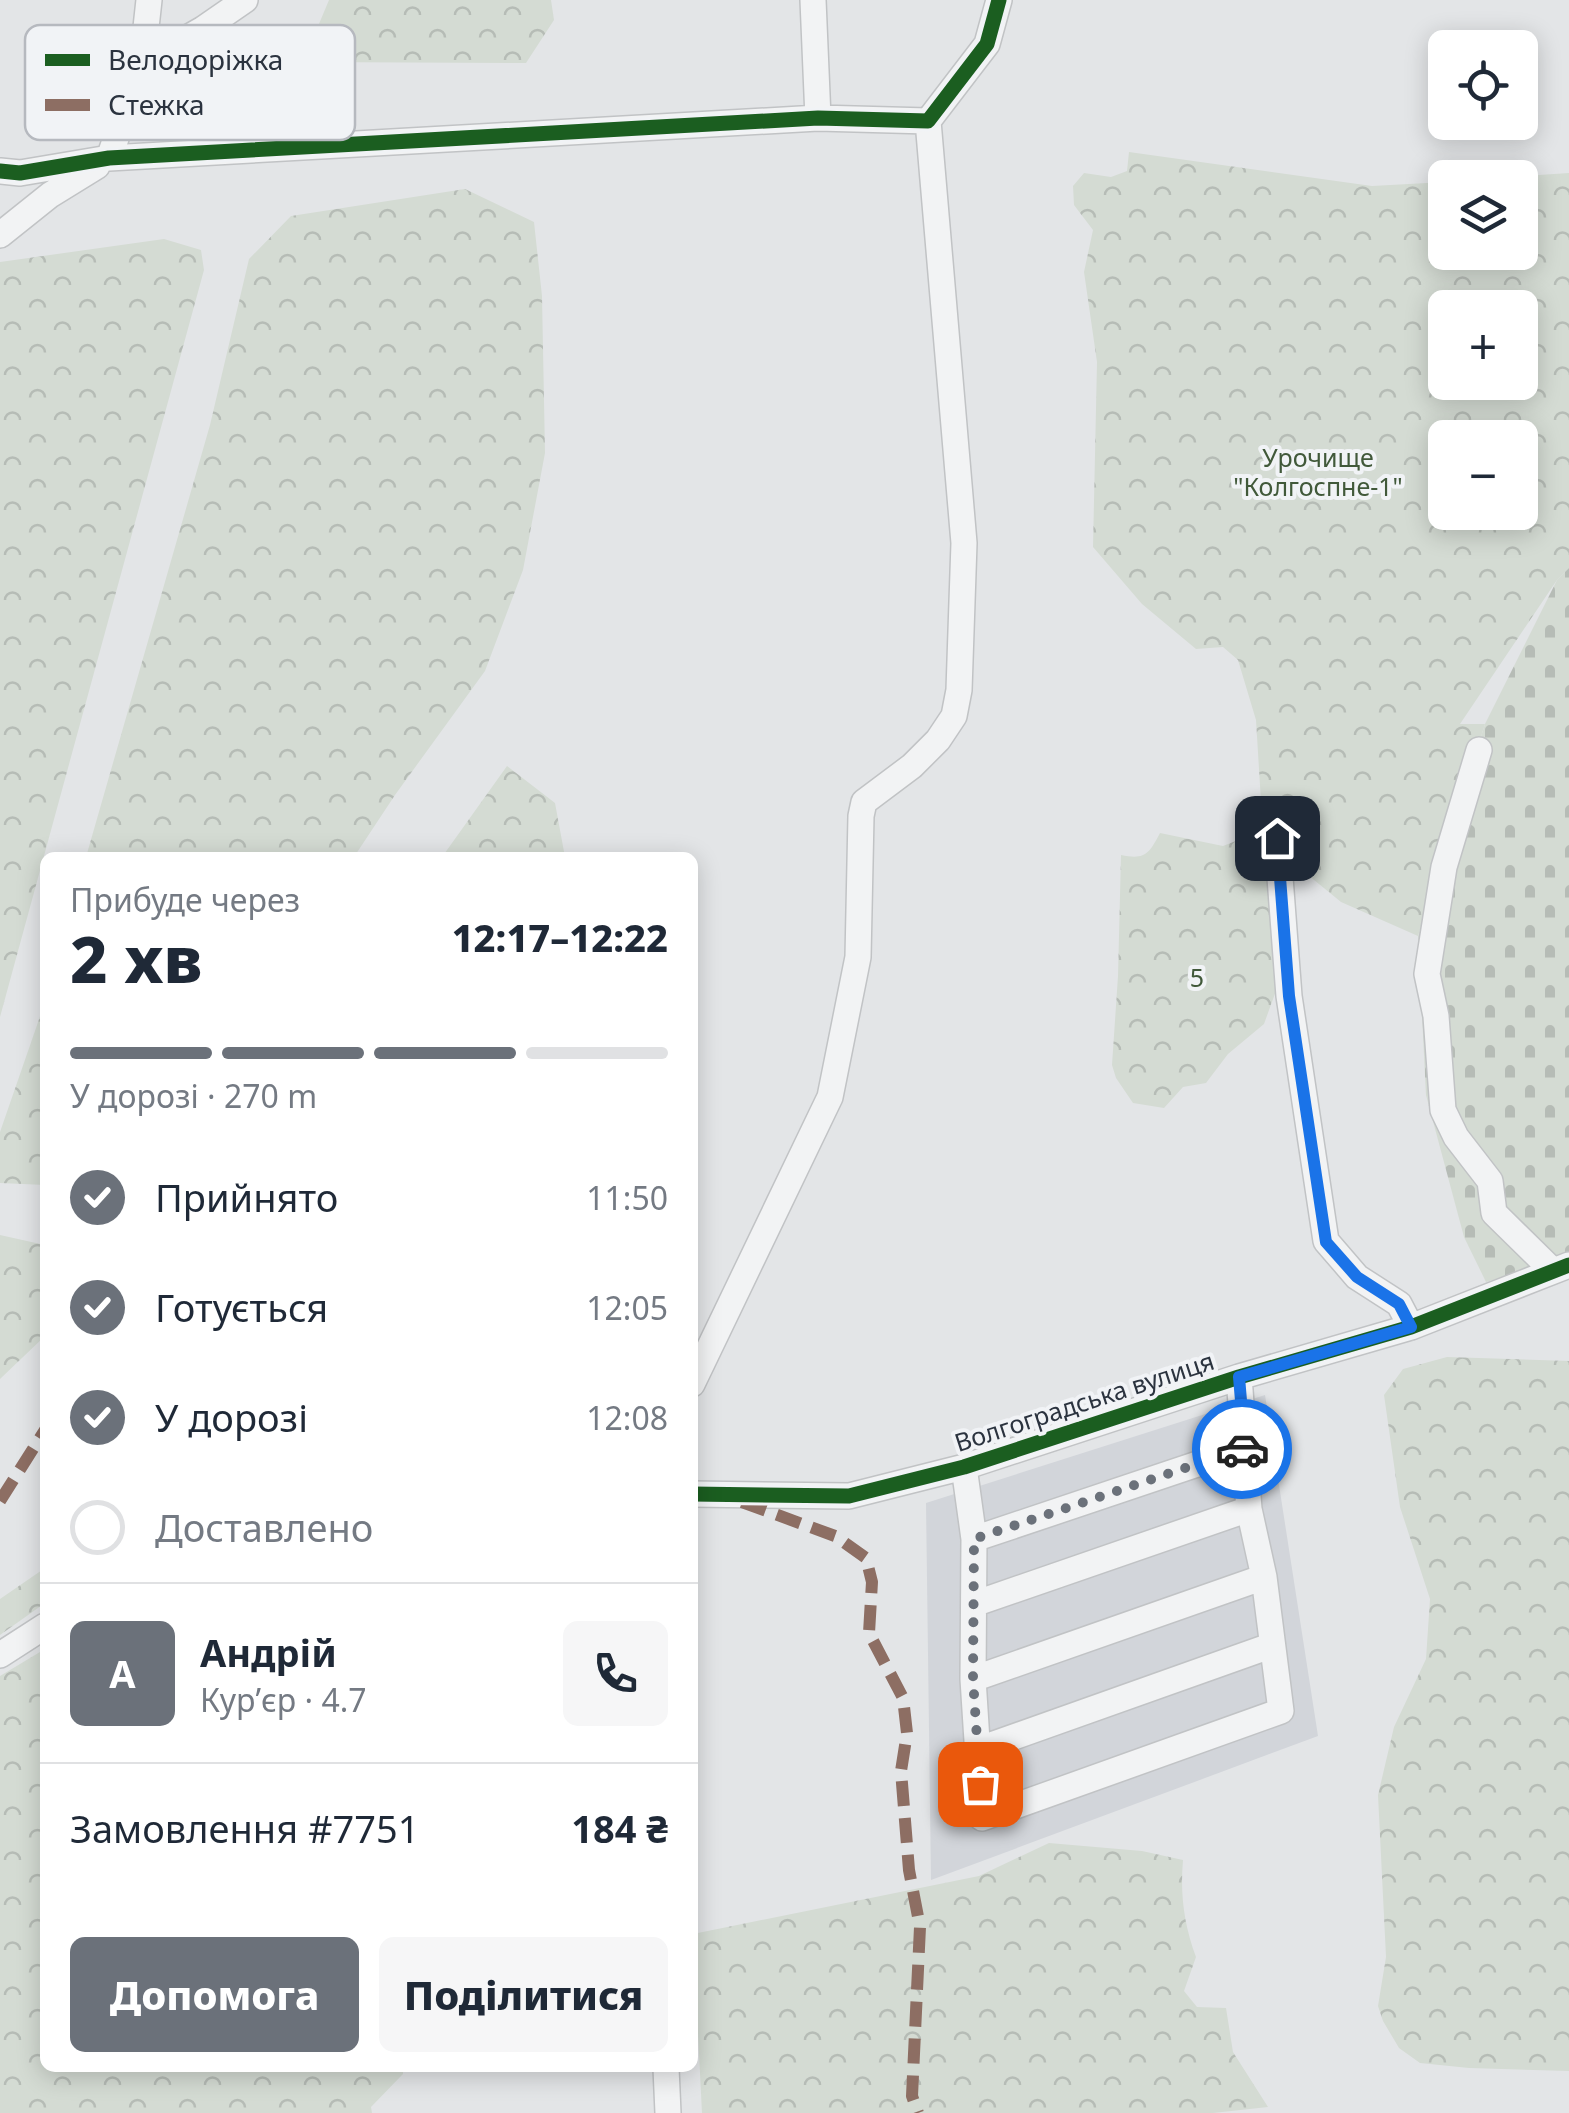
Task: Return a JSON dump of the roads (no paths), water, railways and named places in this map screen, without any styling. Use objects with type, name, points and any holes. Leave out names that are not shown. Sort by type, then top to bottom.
[{"type":"street","points":[[147,25],[150,0]]},
{"type":"street","points":[[209,25],[244,0]]},
{"type":"street","points":[[812,0],[818,118]]},
{"type":"street","points":[[698,1372],[830,1097],[858,957],[860,816],[864,802],[912,766],[938,740],[954,716],[959,690],[964,543],[928,121],[987,44],[999,0]]},
{"type":"street","points":[[0,171],[20,174],[110,158],[818,118],[928,121]]},
{"type":"street","points":[[0,236],[50,195],[110,158],[116,140]]},
{"type":"street","points":[[1478,750],[1444,867],[1427,974],[1436,1016],[1443,1110],[1456,1137],[1490,1181],[1494,1213],[1561,1268]]},
{"type":"street","points":[[1277,838],[1289,996],[1326,1242],[1357,1277],[1399,1304],[1411,1327]]},
{"type":"street","name":"Волгоградська вулиця","points":[[705,1494],[849,1496],[964,1468],[1239,1377],[1411,1327],[1561,1268]]},
{"type":"street","points":[[964,1468],[974,1539],[973,1679],[982,1818],[1282,1712],[1270,1646],[1264,1577],[1249,1509],[1239,1377]]},
{"type":"street","points":[[974,1539],[1245,1448]]},
{"type":"street","points":[[974,1604],[1249,1509]]},
{"type":"street","points":[[973,1679],[1264,1577]]},
{"type":"street","points":[[0,1655],[40,1629]]},
{"type":"street","points":[[977,1750],[1270,1646]]},
{"type":"street","points":[[666,2072],[668,2113]]},
{"type":"park label","name":"Урочище \"Колгоспне-1\"","points":[[1318,472]]},
{"type":"park label","name":"5","points":[[1197,977]]}]
